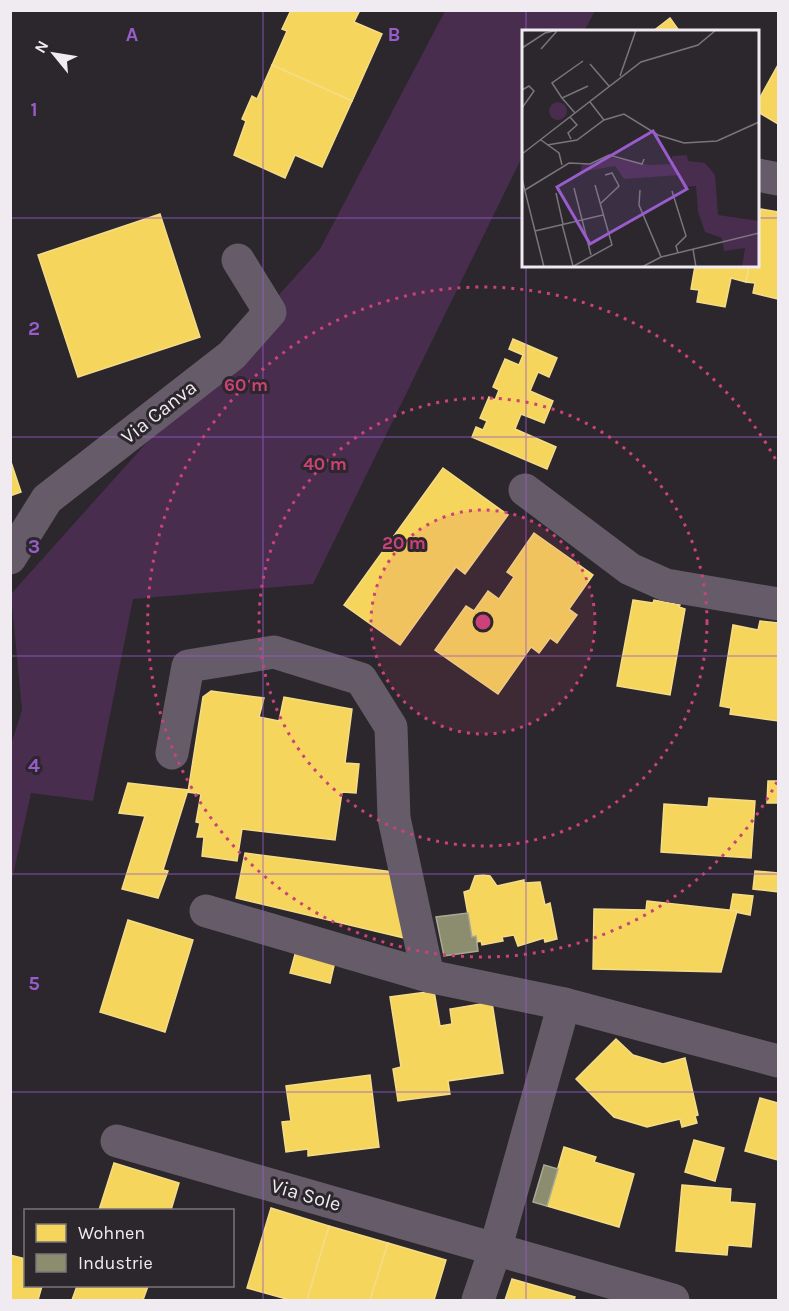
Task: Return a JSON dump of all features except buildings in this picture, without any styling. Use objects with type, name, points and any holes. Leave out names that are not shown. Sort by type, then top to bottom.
[{"type":"street","points":[[759,175],[778,179]]},
{"type":"street","name":"Via Canva","points":[[10,558],[47,499],[232,355],[270,312],[238,260]]},
{"type":"street","points":[[525,490],[630,569],[666,585],[778,603]]},
{"type":"street","points":[[172,753],[188,666],[274,652],[361,679],[391,727],[394,818],[428,976]]},
{"type":"street","points":[[206,911],[428,976],[564,1004],[778,1061]]},
{"type":"street","points":[[477,1300],[495,1250],[564,1004]]},
{"type":"street","name":"Via Sole","points":[[117,1141],[673,1300]]},
{"type":"shaded area","points":[[445,11],[595,11],[585,30],[522,30],[522,157],[313,584],[133,599],[93,801],[31,793],[11,884],[11,744],[22,710],[11,594],[320,249]]}]
